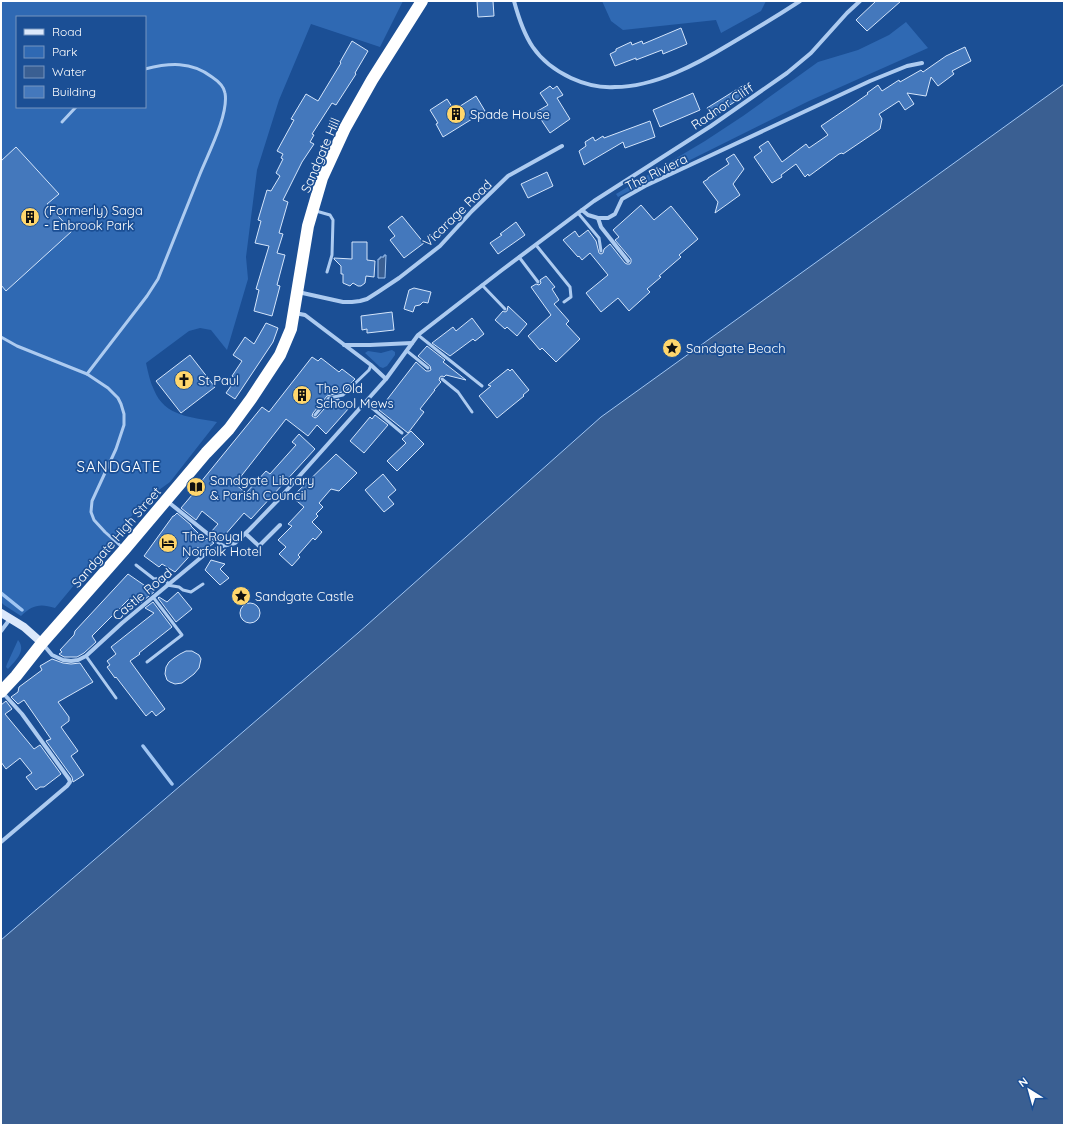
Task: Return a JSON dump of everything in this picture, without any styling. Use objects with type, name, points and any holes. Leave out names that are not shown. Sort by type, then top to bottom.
[{"type":"highway","name":"Sandgate Hill","points":[[251,399],[280,355],[291,329],[308,226],[322,178],[345,128],[372,80],[422,1]]},
{"type":"highway","name":"Sandgate High Street","points":[[1,692],[229,428],[251,399]]},
{"type":"main road","points":[[1,613],[24,627],[42,643]]},
{"type":"street","points":[[514,1],[518,19],[524,34],[533,49],[545,61],[561,73],[579,81],[595,85],[615,87],[637,85],[669,75],[704,59],[756,29],[800,1]]},
{"type":"street","name":"Radnor Cliff","points":[[580,211],[711,126],[787,73],[811,53],[847,13],[860,1]]},
{"type":"street","name":"The Riviera","points":[[598,218],[608,218],[615,214],[622,199],[645,186],[870,81],[907,66],[922,63]]},
{"type":"street","name":"Vicarage Road","points":[[297,292],[343,302],[367,299],[399,278],[440,246],[472,211],[508,176],[562,146]]},
{"type":"street","points":[[344,344],[370,346],[412,343],[418,335],[580,211],[598,218],[601,227],[628,261]]},
{"type":"street","points":[[294,312],[305,315],[371,365],[386,379]]},
{"type":"street","name":"Castle Road","points":[[42,643],[52,655],[63,660],[78,660],[86,656],[122,623],[204,555],[223,546],[235,543],[246,534],[283,494],[386,379],[407,352],[412,343]]},
{"type":"street","points":[[166,500],[223,546]]},
{"type":"street","points":[[246,534],[259,546],[280,525]]},
{"type":"street","points":[[1,631],[11,619]]},
{"type":"street","points":[[1,692],[8,697],[22,714],[70,782],[1,842]]},
{"type":"street","points":[[1,834],[5,838]]},
{"type":"lane","points":[[87,374],[147,296],[158,279],[218,131],[225,104],[225,93],[222,86],[217,80],[203,71],[178,64],[166,64],[146,69]]},
{"type":"lane","points":[[62,122],[75,108]]},
{"type":"lane","points":[[312,210],[330,215],[333,220],[332,255],[327,272]]},
{"type":"lane","points":[[580,211],[599,238],[601,251]]},
{"type":"lane","points":[[536,245],[570,287],[571,297],[564,302]]},
{"type":"lane","points":[[519,257],[538,282]]},
{"type":"lane","points":[[482,286],[505,309]]},
{"type":"lane","points":[[418,335],[482,386]]},
{"type":"lane","points":[[1,337],[17,346],[87,374],[108,388],[118,398],[123,408],[124,425],[116,449],[92,501],[91,512],[94,520],[124,550]]},
{"type":"lane","points":[[407,352],[428,368]]},
{"type":"lane","points":[[315,414],[329,398],[343,395],[369,370],[371,365]]},
{"type":"lane","points":[[442,379],[459,393],[472,412]]},
{"type":"lane","points":[[365,402],[402,433]]},
{"type":"lane","points":[[136,565],[154,579],[162,578],[168,585],[179,587],[183,590],[190,592],[202,584]]},
{"type":"lane","points":[[146,662],[182,635],[153,597]]},
{"type":"lane","points":[[86,656],[116,698]]},
{"type":"green space","points":[[1,1],[403,1],[380,47],[311,24],[279,100],[257,170],[246,257],[248,279],[227,350],[211,330],[200,328],[189,331],[146,363],[153,387],[159,399],[165,406],[172,411],[189,417],[217,422],[170,482],[145,500],[55,608],[41,605],[36,606],[29,609],[21,616],[1,602]]},
{"type":"green space","points":[[602,1],[766,1],[761,11],[721,33],[716,20],[623,30],[611,21]]},
{"type":"green space","points":[[906,22],[928,48],[809,101],[618,197],[616,194],[705,141],[743,116],[818,62],[858,50],[889,35]]},
{"type":"green space","points":[[392,350],[395,352],[395,355],[387,366],[383,368],[365,353],[368,351],[381,353]]},
{"type":"green space","points":[[18,640],[21,652],[8,669],[6,667],[7,664]]},
{"type":"water","points":[[1064,84],[1064,1125],[1,1125],[1,940],[358,633],[601,417]]},
{"type":"water","points":[[384,255],[386,255],[385,278],[378,278],[378,259],[380,259],[380,257],[384,257]]},
{"type":"building","points":[[477,1],[493,1],[494,16],[478,17]]},
{"type":"building","points":[[876,1],[901,1],[867,31],[856,20]]},
{"type":"building","points":[[681,28],[687,44],[663,54],[662,50],[615,66],[610,54],[616,51],[616,49],[631,42],[632,45],[642,41],[643,44]]},
{"type":"building","points":[[352,41],[368,51],[355,73],[356,74],[336,105],[332,103],[312,134],[314,135],[310,142],[314,144],[302,162],[283,200],[288,202],[279,233],[283,234],[277,253],[285,255],[277,285],[280,286],[272,316],[254,311],[259,290],[256,289],[269,246],[255,243],[261,221],[258,220],[267,190],[271,191],[280,176],[276,173],[283,159],[281,158],[283,154],[277,151],[294,120],[291,119],[306,94],[318,101],[341,63],[340,62]]},
{"type":"building","points":[[965,47],[971,61],[952,71],[954,74],[938,86],[931,77],[926,96],[907,93],[914,104],[905,110],[899,101],[879,114],[882,119],[880,129],[843,154],[839,154],[809,176],[808,174],[805,177],[796,164],[781,175],[782,177],[772,183],[754,157],[762,151],[759,147],[768,141],[782,162],[806,144],[809,148],[828,135],[821,126],[868,94],[867,93],[878,85],[882,91],[899,80],[900,82],[921,70],[923,72],[946,56]]},
{"type":"building","points":[[744,85],[749,93],[712,116],[707,108]]},
{"type":"building","points":[[550,86],[553,89],[557,86],[563,95],[557,98],[570,119],[550,133],[536,112],[548,105],[540,93]]},
{"type":"building","points":[[693,93],[700,110],[660,127],[653,110]]},
{"type":"building","name":"Spade House","points":[[476,96],[485,111],[443,137],[436,124],[438,123],[430,110],[447,99],[454,110]]},
{"type":"building","points":[[650,121],[655,137],[625,148],[623,142],[584,165],[579,151],[586,146],[585,142],[593,137],[595,141],[603,136],[604,138]]},
{"type":"building","name":"(Formerly) Saga - Enbrook Park","points":[[16,147],[59,194],[47,204],[72,231],[6,291],[1,285],[1,161]]},
{"type":"building","points":[[734,154],[744,169],[733,184],[740,195],[715,213],[718,202],[703,182],[729,164],[726,159]]},
{"type":"building","points":[[547,172],[553,186],[528,198],[521,184]]},
{"type":"building","points":[[641,205],[654,220],[671,206],[698,239],[679,255],[681,257],[659,276],[661,277],[647,289],[650,292],[629,311],[618,298],[601,312],[586,293],[608,275],[590,253],[582,260],[563,240],[575,231],[579,237],[588,230],[596,241],[599,253],[603,253],[604,249],[610,244],[625,263],[630,264],[631,259],[615,240],[619,237],[613,230]]},
{"type":"building","points":[[402,216],[424,243],[404,258],[390,240],[395,236],[388,227]]},
{"type":"building","points":[[516,222],[525,235],[498,254],[490,243],[502,235],[500,234]]},
{"type":"building","points":[[352,242],[367,242],[367,260],[375,261],[374,277],[366,276],[365,283],[361,286],[353,283],[350,286],[343,283],[341,266],[334,259],[352,259]]},
{"type":"building","points":[[546,276],[555,287],[552,289],[559,300],[554,304],[569,321],[566,324],[580,339],[556,362],[542,348],[540,350],[528,336],[551,315],[531,287],[536,284],[539,285],[541,283],[540,280]]},
{"type":"building","points":[[414,288],[431,292],[428,303],[423,302],[420,305],[415,306],[413,312],[404,309],[409,290]]},
{"type":"building","points":[[508,306],[527,324],[517,336],[507,327],[505,329],[495,320],[503,311],[507,311]]},
{"type":"building","points":[[392,312],[394,330],[367,333],[367,329],[362,330],[361,316]]},
{"type":"building","points":[[472,318],[484,334],[475,341],[473,339],[450,356],[432,343],[453,327],[456,331]]},
{"type":"building","points":[[266,323],[278,328],[273,342],[235,399],[226,393],[236,379],[232,376],[242,361],[233,355],[245,337],[254,344]]},
{"type":"building","points":[[427,346],[445,360],[443,362],[466,380],[446,375],[444,377],[440,377],[439,380],[441,382],[420,409],[424,412],[408,433],[379,410],[416,362],[426,371],[431,370],[430,366],[418,356]]},
{"type":"building","name":"St Paul","points":[[190,355],[215,387],[181,413],[156,381]]},
{"type":"building","points":[[312,357],[318,361],[321,358],[339,372],[342,369],[355,379],[342,392],[327,396],[312,416],[315,418],[317,417],[331,401],[339,399],[349,408],[326,434],[317,425],[308,436],[286,419],[235,484],[246,493],[266,471],[270,474],[296,445],[292,442],[299,434],[315,449],[251,519],[244,513],[220,539],[211,532],[218,524],[202,511],[196,520],[181,508],[262,407],[269,412]]},
{"type":"building","points":[[508,369],[510,371],[512,369],[529,390],[523,395],[524,396],[497,418],[479,396],[491,386],[488,385]]},
{"type":"building","points":[[375,415],[388,425],[364,453],[350,441],[370,417],[372,419]]},
{"type":"building","points":[[411,431],[424,444],[397,471],[387,461],[406,443],[402,439]]},
{"type":"building","points":[[336,454],[357,473],[339,491],[331,489],[319,503],[323,507],[316,514],[318,516],[312,522],[322,532],[315,540],[313,538],[298,555],[300,557],[292,566],[279,554],[286,547],[278,540],[292,526],[288,524],[304,507],[292,497]]},
{"type":"building","points":[[383,474],[396,490],[388,497],[394,504],[384,512],[365,490]]},
{"type":"building","name":"The Royal Norfolk Hotel","points":[[177,513],[205,540],[207,538],[214,543],[196,557],[193,554],[198,547],[175,572],[162,564],[159,567],[144,556],[173,516]]},
{"type":"building","points":[[211,560],[225,564],[220,569],[229,578],[220,585],[205,570]]},
{"type":"building","points":[[128,574],[154,592],[139,604],[129,599],[92,636],[96,642],[84,653],[77,657],[64,657],[59,654],[62,652],[60,650],[74,635],[75,631]]},
{"type":"building","points":[[178,592],[192,609],[176,622],[158,598],[159,597],[167,602]]},
{"type":"building","points":[[153,602],[172,627],[130,661],[165,709],[156,716],[152,711],[146,716],[107,667],[110,665],[107,661],[116,654],[111,647],[154,613],[145,608]]},
{"type":"building","points":[[250,603],[257,606],[260,613],[257,620],[250,623],[243,620],[240,613],[243,606]]},
{"type":"building","points":[[186,651],[192,651],[199,655],[201,659],[199,668],[182,683],[175,684],[170,682],[167,680],[165,674],[166,667],[174,658]]},
{"type":"building","points":[[52,659],[63,663],[80,663],[93,682],[58,702],[69,717],[69,721],[61,727],[78,751],[71,756],[84,775],[73,782],[72,777],[46,741],[51,739],[24,700],[18,704],[11,697],[18,692],[19,687],[42,670],[40,666]]},
{"type":"building","points":[[6,701],[12,709],[5,714],[34,749],[40,745],[61,774],[44,787],[40,787],[36,790],[26,777],[32,773],[20,758],[6,769],[1,762],[1,705]]},
{"type":"waterway","points":[[1,593],[22,610]]},
{"type":"waterway","points":[[143,746],[172,784]]},
{"type":"place","name":"Spade House","points":[[456,114]]},
{"type":"place","name":"(Formerly) Saga - Enbrook Park","points":[[30,217]]},
{"type":"place","name":"Sandgate Beach","points":[[672,348]]},
{"type":"place","name":"St Paul","points":[[184,380]]},
{"type":"place","name":"The Old School Mews","points":[[302,395]]},
{"type":"place","name":"Sandgate Library & Parish Council","points":[[196,487]]},
{"type":"place","name":"The Royal Norfolk Hotel","points":[[168,543]]},
{"type":"place","name":"Sandgate Castle","points":[[241,596]]},
{"type":"district","name":"SANDGATE","points":[[119,466]]}]
